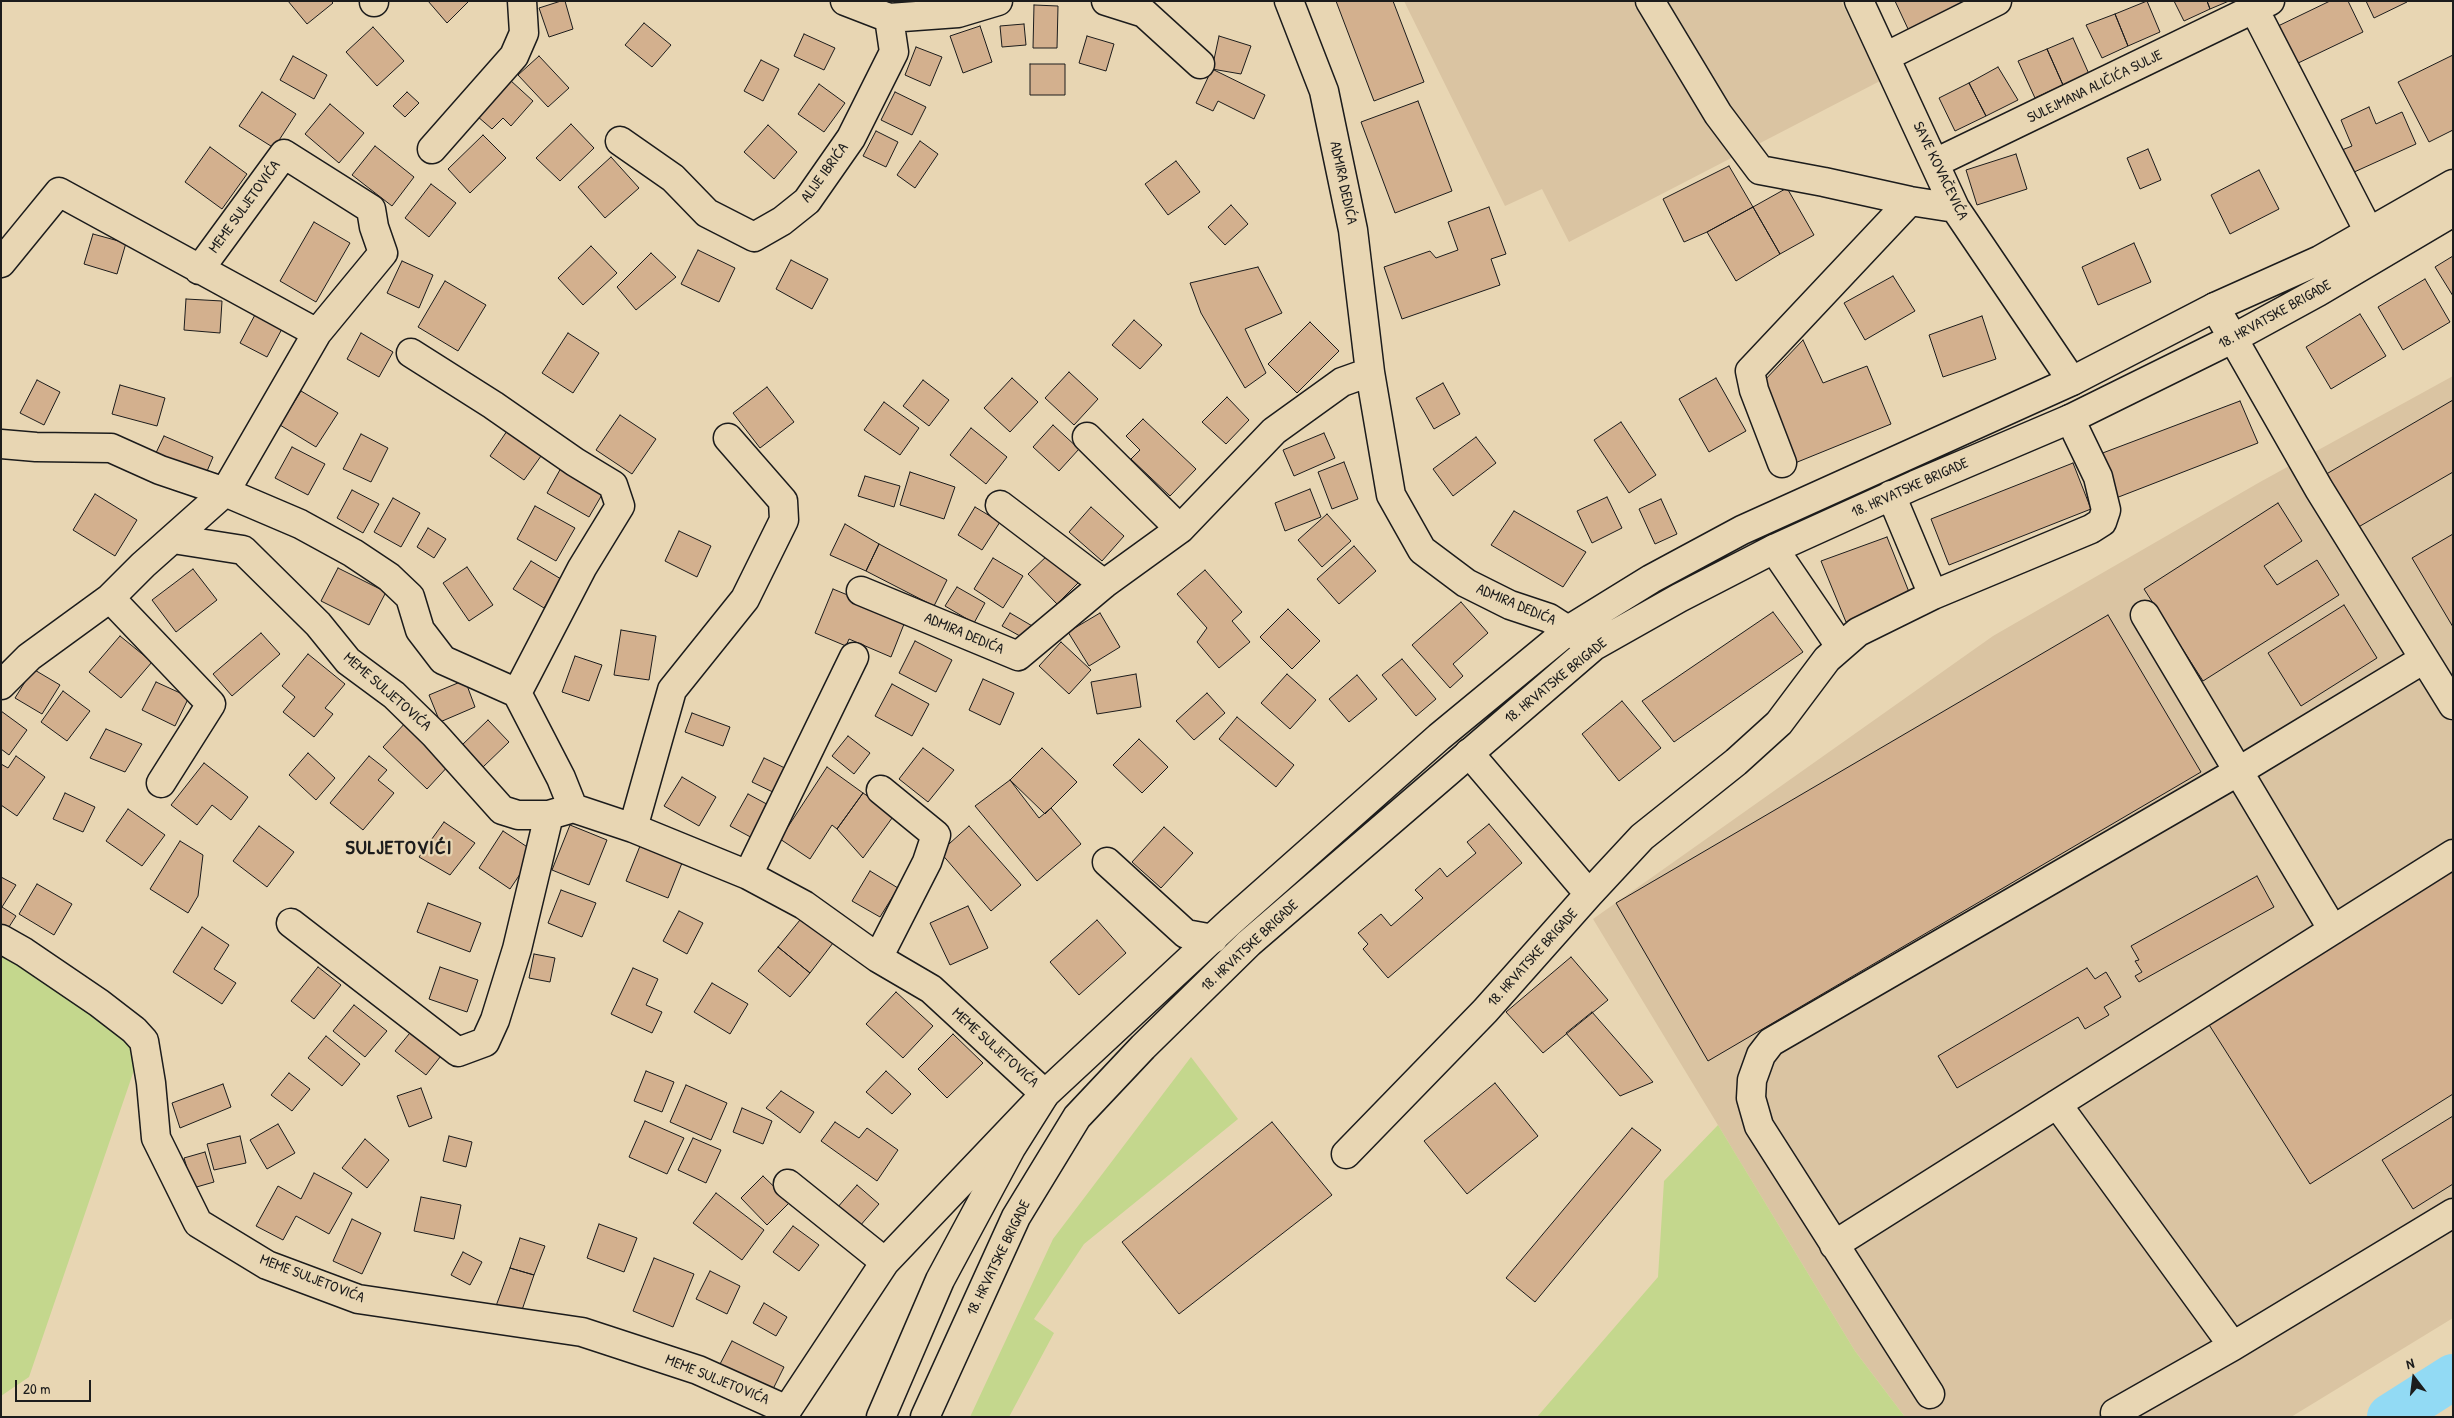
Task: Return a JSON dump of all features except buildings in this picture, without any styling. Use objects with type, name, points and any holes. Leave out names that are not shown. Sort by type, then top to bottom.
[{"type":"street","points":[[432,149],[514,56],[524,33],[522,1]]},
{"type":"street","points":[[845,1],[889,18],[958,13],[998,1]]},
{"type":"street","points":[[1106,1],[1144,13],[1200,64]]},
{"type":"street","name":"ADMIRA DEDIĆA","points":[[1289,1],[1324,91],[1353,230],[1370,372],[1391,495],[1422,550],[1466,583],[1510,605],[1550,618],[1594,646]]},
{"type":"street","points":[[1650,1],[1718,114],[1760,170],[1910,201],[1955,208]]},
{"type":"street","name":"SAVE KOVAČEVIĆA","points":[[1858,1],[1955,208],[2072,381]]},
{"type":"street","points":[[1885,57],[1997,1]]},
{"type":"street","points":[[2258,4],[2369,232]]},
{"type":"street","name":"SULEJMANA ALIČIĆA SULJE","points":[[1935,163],[2258,4]]},
{"type":"street","name":"ALIJE IBRIĆA","points":[[620,141],[673,178],[707,213],[754,237],[782,221],[807,201],[851,138],[894,52],[889,18]]},
{"type":"street","name":"MEME SULJETOVIĆA","points":[[1,685],[29,657],[110,598],[143,565],[225,492],[317,333],[383,253],[374,227],[371,210],[284,154],[199,270]]},
{"type":"street","name":"18. HRVATSKE BRIGADE","points":[[880,1417],[940,1280],[1011,1148],[1046,1094],[1213,939],[1439,737],[1570,629],[1651,579],[1742,530],[2072,381],[2215,307],[2320,260],[2453,184]]},
{"type":"street","name":"MEME SULJETOVIĆA","points":[[1,264],[59,192],[317,333]]},
{"type":"street","points":[[1782,463],[1754,390],[1750,371],[1910,201]]},
{"type":"street","name":"18. HRVATSKE BRIGADE","points":[[925,1417],[1016,1217],[1077,1117],[1143,1047],[1249,943],[1594,646],[1678,598],[1774,549],[2070,419],[2232,339],[2318,292],[2453,212]]},
{"type":"street","points":[[2215,307],[2319,490],[2453,705]]},
{"type":"street","points":[[411,353],[493,405],[575,462],[613,485],[620,506],[582,568],[517,694]]},
{"type":"street","name":"ADMIRA DEDIĆA","points":[[861,591],[1018,656],[1104,584],[1180,529],[1274,431],[1342,382],[1370,372]]},
{"type":"street","points":[[1590,894],[1642,837],[1736,762],[1779,723],[1815,672],[1840,646],[1879,620],[1933,595],[2091,529],[2102,522],[2106,510],[2098,477],[2070,419]]},
{"type":"street","points":[[1087,437],[1180,529]]},
{"type":"street","points":[[633,828],[672,690],[745,599],[784,520],[784,501],[728,438]]},
{"type":"street","points":[[1,444],[36,447],[111,448],[160,470],[225,492],[300,524],[389,577],[410,598],[420,630],[444,660],[517,694],[561,778],[561,811],[495,1020],[485,1042],[458,1052],[291,922]]},
{"type":"street","points":[[1891,496],[1933,595]]},
{"type":"street","points":[[1000,505],[1104,584]]},
{"type":"street","name":"MEME SULJETOVIĆA","points":[[1,939],[24,952],[98,1003],[134,1030],[144,1041],[151,1084],[156,1138],[198,1223],[260,1261],[358,1300],[582,1332],[698,1370],[786,1413],[885,1262],[1046,1094],[931,989],[878,958],[804,904],[748,875],[633,828],[561,811],[518,815],[502,810],[434,734],[394,695],[348,661],[318,624],[243,550],[173,539]]},
{"type":"street","points":[[1774,549],[1840,646]]},
{"type":"street","points":[[110,598],[211,704],[161,783]]},
{"type":"street","points":[[2145,615],[2333,930]]},
{"type":"street","points":[[748,875],[854,657]]},
{"type":"street","points":[[1930,1394],[1759,1126],[1754,1113],[1752,1080],[1761,1055],[1771,1042],[2239,771],[2424,659]]},
{"type":"street","name":"18. HRVATSKE BRIGADE","points":[[1346,1154],[1485,1011],[1590,894],[1469,753]]},
{"type":"street","points":[[878,958],[927,862],[936,835],[881,790]]},
{"type":"street","points":[[1834,1245],[2453,854]]},
{"type":"street","points":[[1107,862],[1186,934],[1213,939]]},
{"type":"street","points":[[2057,1104],[2233,1346]]},
{"type":"street","points":[[788,1184],[885,1262]]},
{"type":"street","points":[[2115,1413],[2233,1346],[2453,1213]]},
{"type":"shaded area","points":[[1404,1],[1841,1],[1880,81],[1569,242],[1542,189],[1505,206]]},
{"type":"shaded area","points":[[2453,376],[2453,1318],[2291,1417],[1905,1417],[1855,1351],[1593,919],[1993,636],[2260,482]]},
{"type":"green space","points":[[1,939],[144,1041],[29,1377],[1,1396]]},
{"type":"green space","points":[[1191,1057],[1238,1119],[1084,1244],[1034,1319],[1054,1333],[1009,1417],[970,1417],[1053,1239]]},
{"type":"green space","points":[[1718,1125],[1855,1351],[1905,1417],[1537,1417],[1658,1277],[1664,1181]]},
{"type":"waterway","points":[[2390,1417],[2453,1377]]},
{"type":"district","name":"SULJETOVIĆI","points":[[399,849]]}]
